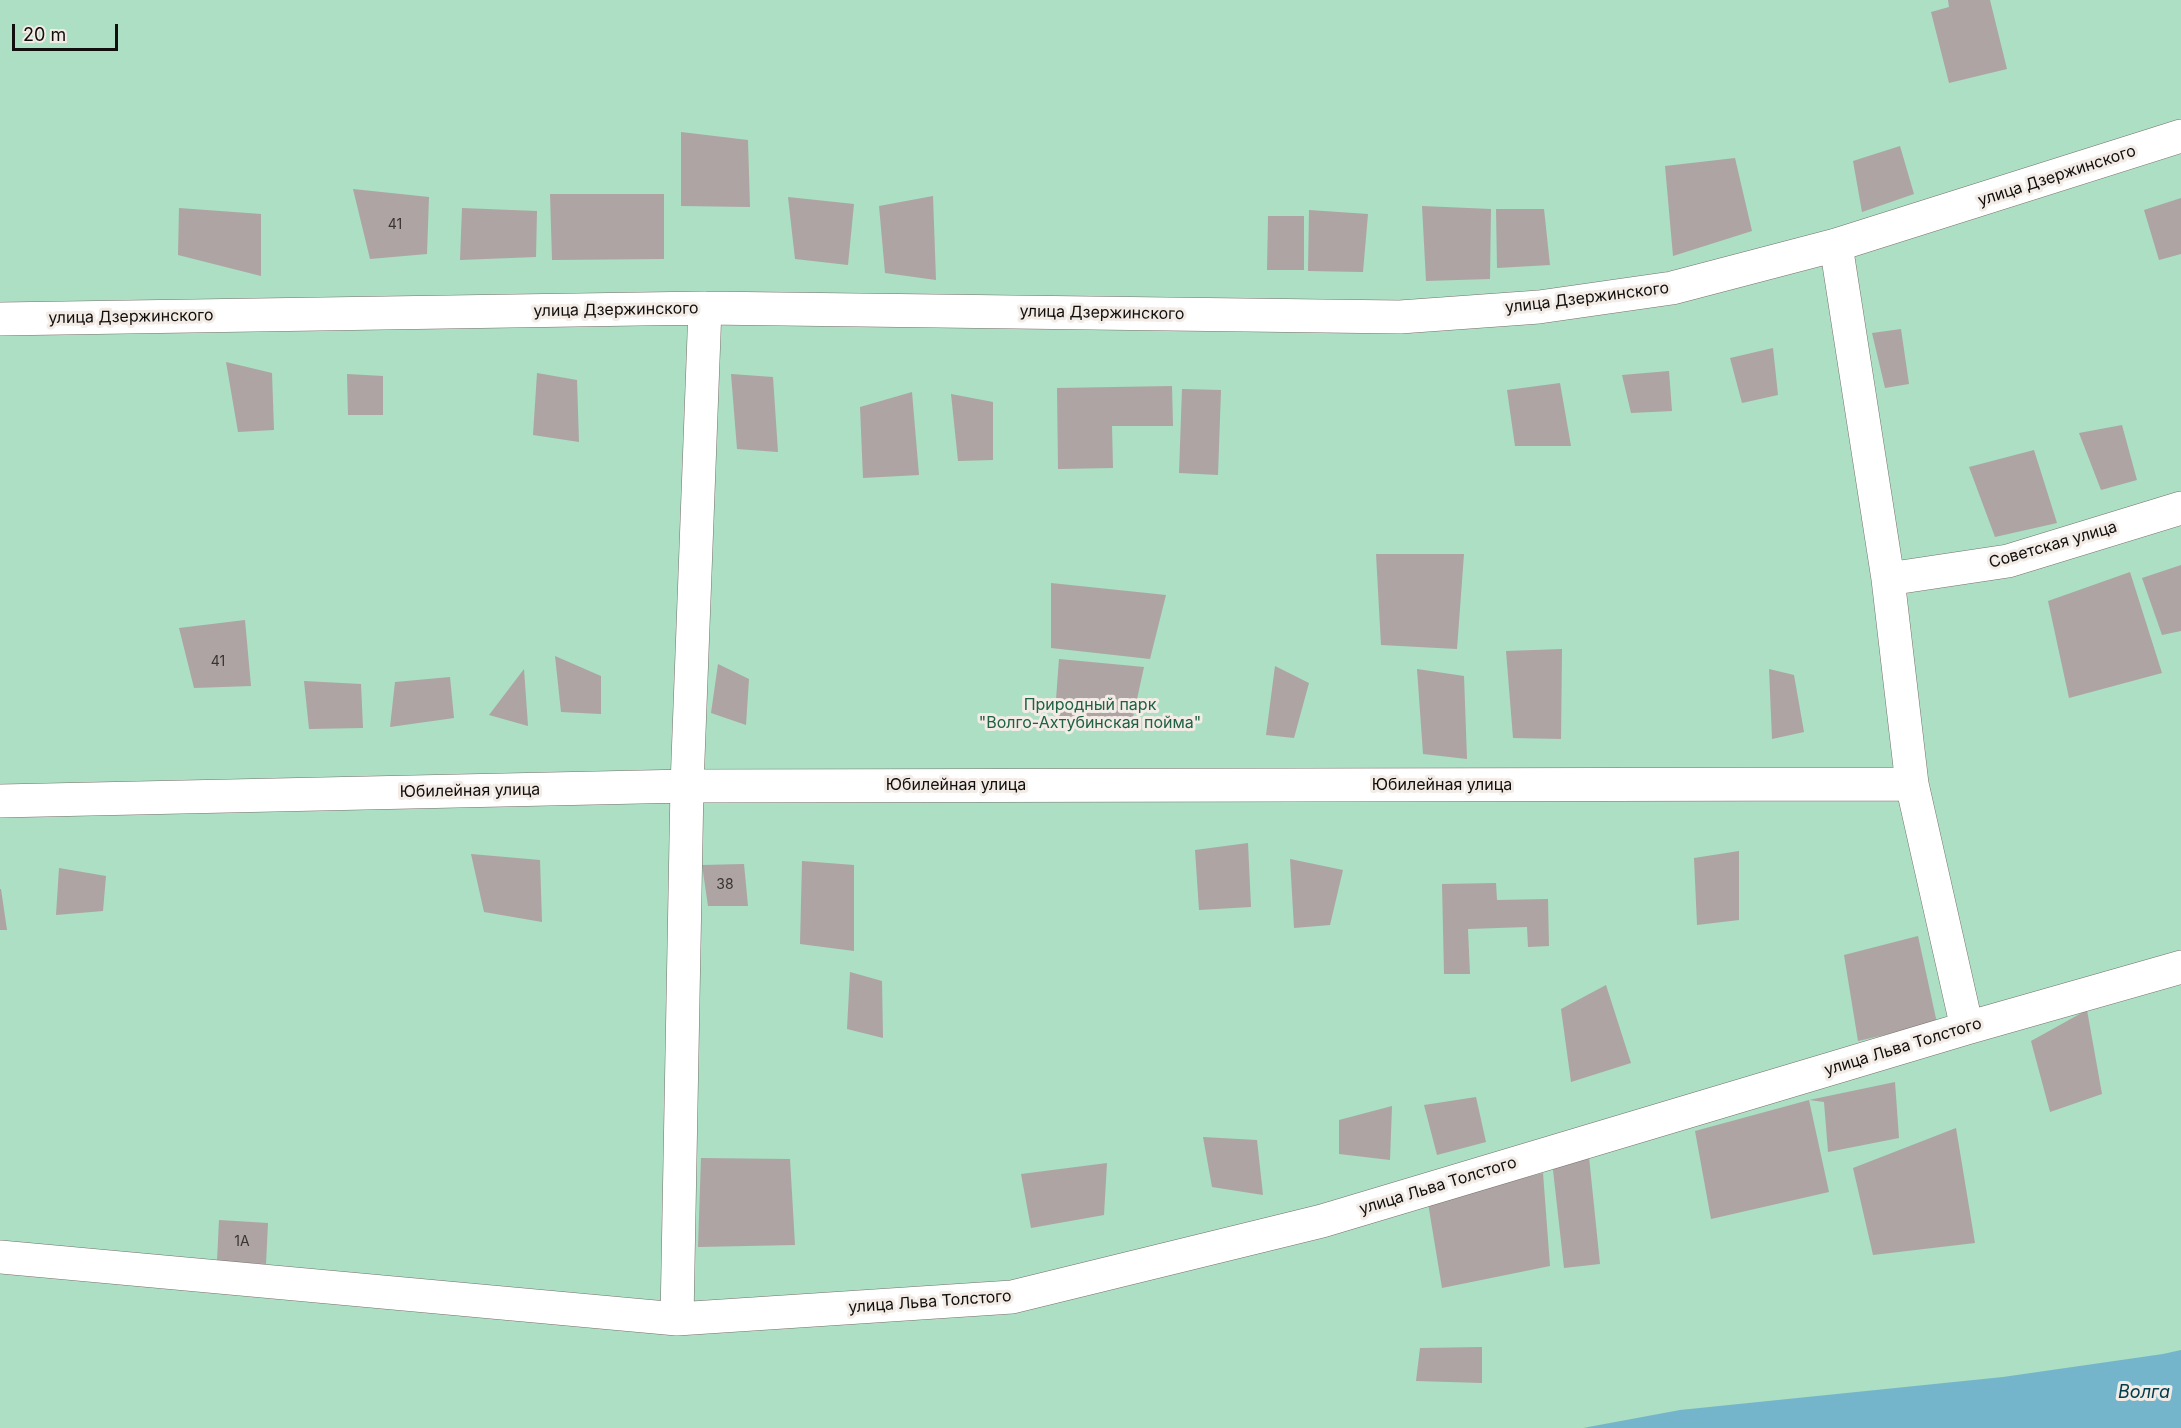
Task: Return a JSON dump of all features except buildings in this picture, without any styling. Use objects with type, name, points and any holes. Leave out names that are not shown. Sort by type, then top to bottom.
[{"type":"street","name":"улица Дзержинского","points":[[0,319],[705,309],[1400,317],[1539,306],[1672,288],[1836,245],[2181,136]]},
{"type":"street","points":[[1836,245],[1888,579],[1912,784],[1967,1028]]},
{"type":"street","points":[[677,1319],[687,786],[705,309]]},
{"type":"street","name":"Советская улица","points":[[1888,579],[2008,561],[2181,508]]},
{"type":"street","name":"Юбилейная улица","points":[[0,801],[687,786],[1912,784]]},
{"type":"street","name":"улица Льва Толстого","points":[[0,1257],[677,1319],[1012,1297],[1322,1221],[1967,1028],[2181,967]]},
{"type":"green space","name":"Природный парк \"Волго-Ахтубинская пойма\"","points":[[0,0],[2181,0],[2181,1428],[0,1428]]},
{"type":"water","name":"Волга","points":[[2181,1350],[2181,1428],[1583,1428],[1680,1410],[2003,1377]]}]
